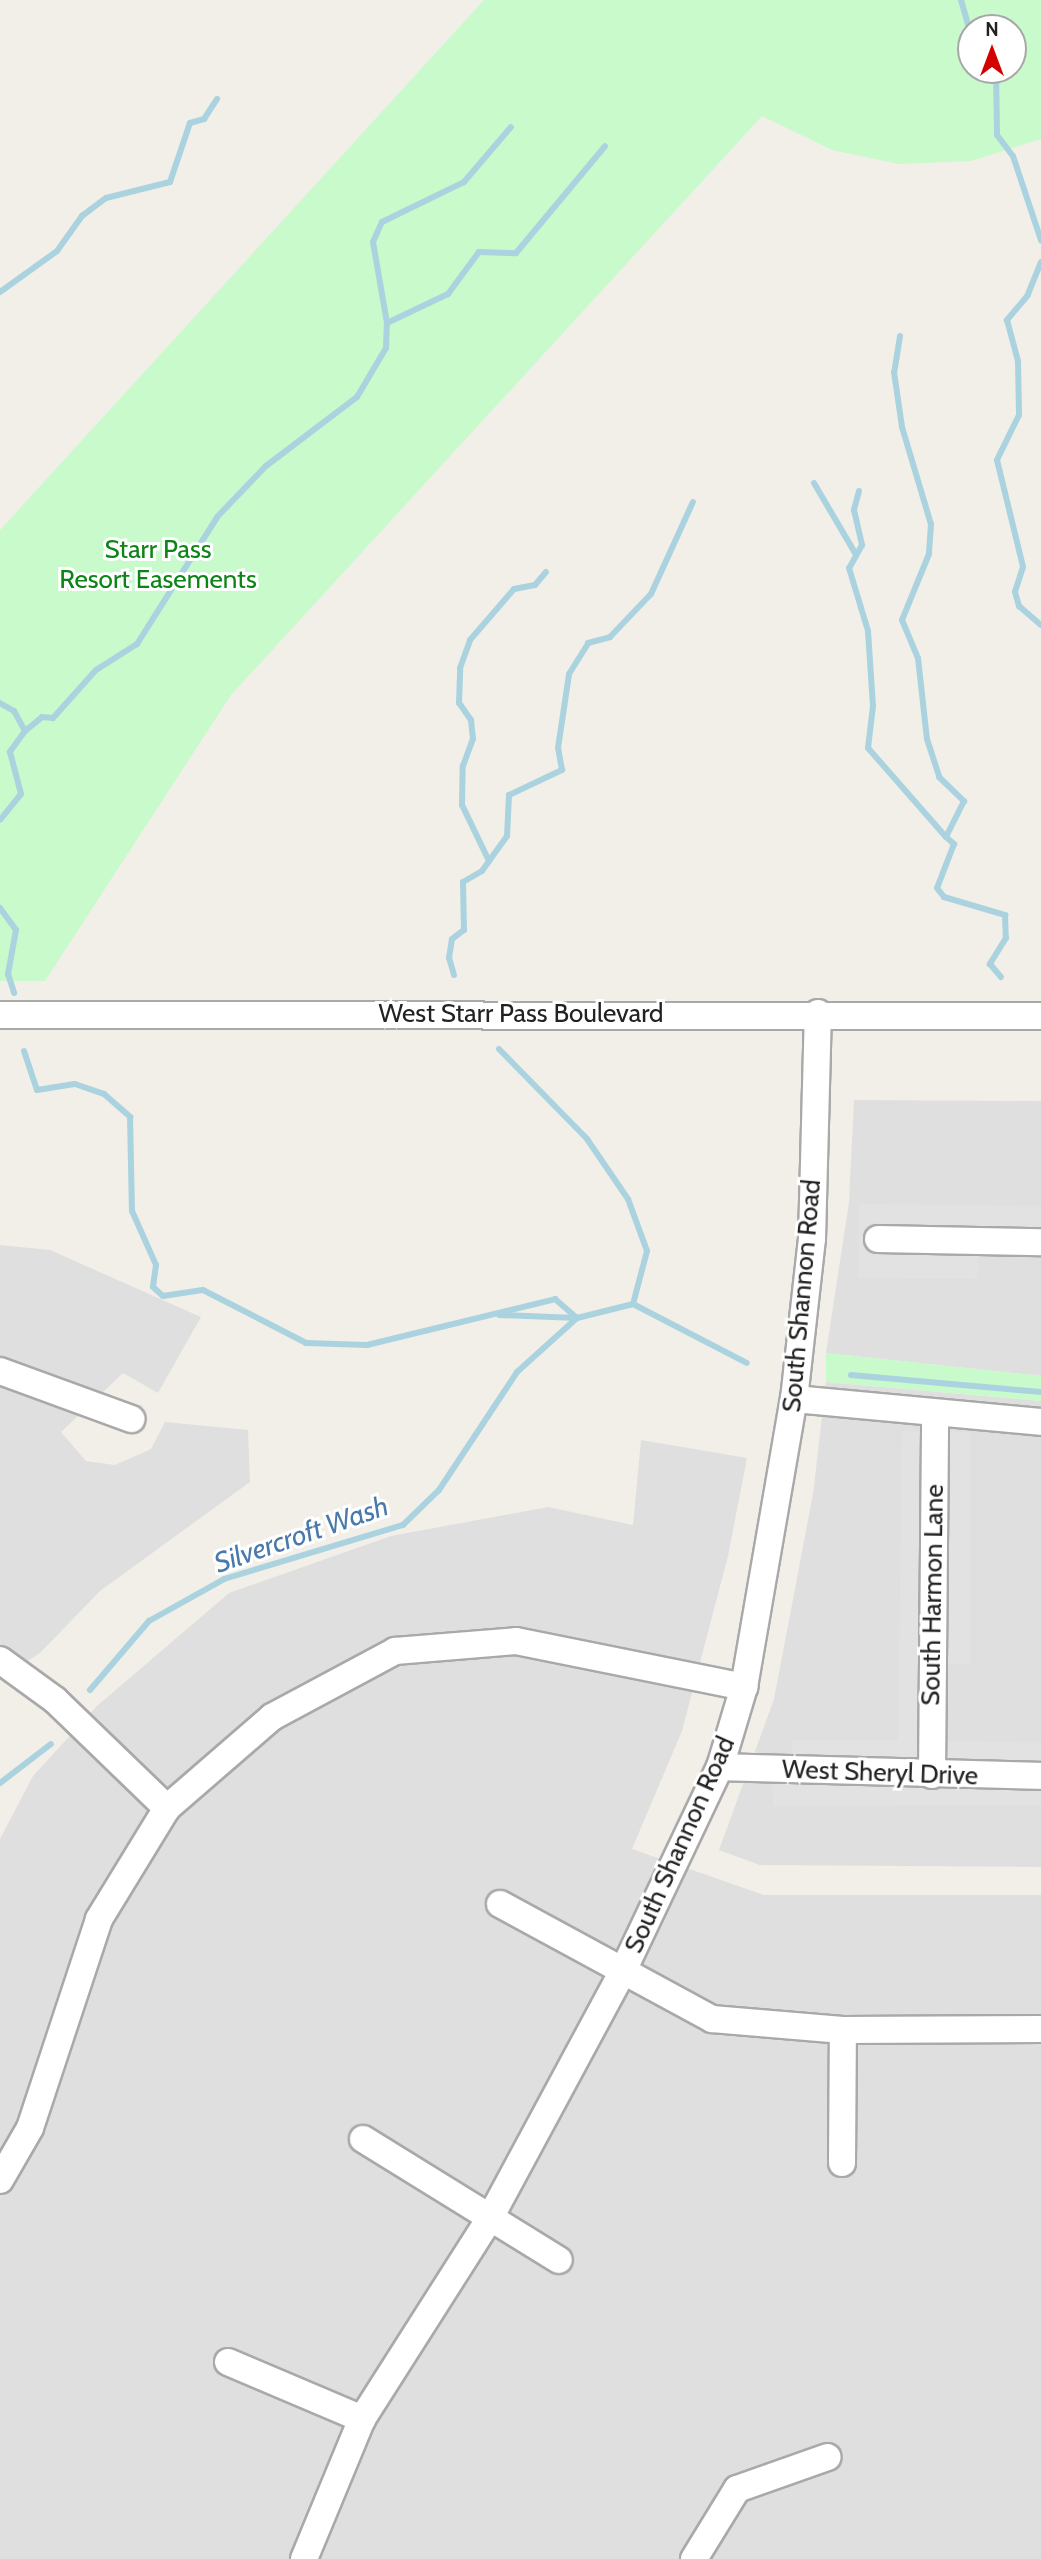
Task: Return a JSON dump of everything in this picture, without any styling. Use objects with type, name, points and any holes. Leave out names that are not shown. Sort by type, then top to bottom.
[{"type":"street","name":"West Starr Pass Boulevard","points":[[0,1016],[818,1013],[1041,1016]]},
{"type":"street","name":"South Shannon Road","points":[[304,2559],[362,2419],[490,2218],[622,1973],[720,1768],[744,1687],[794,1399],[812,1239],[818,1013]]},
{"type":"street","points":[[878,1239],[1041,1242]]},
{"type":"street","points":[[0,1371],[131,1419]]},
{"type":"street","points":[[794,1399],[1041,1422]]},
{"type":"street","name":"South Harmon Lane","points":[[932,1775],[935,1414]]},
{"type":"street","points":[[0,2180],[30,2128],[99,1919],[167,1808],[272,1717],[396,1651],[516,1641],[744,1687]]},
{"type":"street","points":[[0,1660],[55,1700],[167,1808]]},
{"type":"street","name":"West Sheryl Drive","points":[[720,1768],[1041,1776]]},
{"type":"street","points":[[500,1904],[622,1973],[712,2019],[843,2030],[1041,2029]]},
{"type":"street","points":[[842,2163],[843,2030]]},
{"type":"street","points":[[363,2139],[559,2260]]},
{"type":"street","points":[[228,2362],[362,2419]]},
{"type":"street","points":[[694,2559],[737,2490],[828,2457]]},
{"type":"shaded area","points":[[854,1100],[1041,1101],[1041,1376],[826,1353],[849,1202]]},
{"type":"shaded area","points":[[859,1204],[1041,1206],[1041,1251],[979,1251],[978,1279],[858,1278]]},
{"type":"shaded area","points":[[0,1245],[50,1250],[201,1317],[158,1393],[123,1373],[61,1432],[86,1461],[115,1465],[151,1449],[165,1422],[248,1430],[250,1482],[100,1591],[40,1653],[0,1679]]},
{"type":"shaded area","points":[[826,1382],[1041,1401],[1041,1867],[760,1865],[719,1850],[774,1699],[813,1494]]},
{"type":"shaded area","points":[[902,1431],[970,1432],[970,1664],[944,1664],[945,1741],[1041,1742],[1041,1805],[773,1806],[772,1756],[793,1756],[792,1740],[898,1740]]},
{"type":"shaded area","points":[[641,1440],[747,1458],[728,1556],[682,1731],[632,1849],[764,1895],[1041,1895],[1041,2559],[0,2559],[0,1839],[33,1776],[97,1706],[229,1593],[391,1536],[548,1507],[633,1525]]},
{"type":"green space","name":"Starr Pass Resort Easements","points":[[484,0],[1041,0],[1041,139],[971,161],[899,164],[832,150],[762,116],[231,695],[45,981],[0,981],[0,530]]},
{"type":"green space","points":[[826,1353],[1041,1376],[1041,1401],[826,1382]]},
{"type":"waterway","points":[[961,0],[965,14]]},
{"type":"waterway","points":[[996,84],[997,135],[1013,156],[1041,240]]},
{"type":"waterway","points":[[0,292],[57,251],[82,216],[106,198],[170,182],[190,123],[204,119],[217,99]]},
{"type":"waterway","points":[[387,323],[373,242],[382,222],[464,182],[511,127]]},
{"type":"waterway","points":[[25,731],[42,717],[53,718],[96,670],[137,644],[218,516],[266,466],[357,397],[386,348],[387,323],[448,294],[479,252],[516,253],[605,146]]},
{"type":"waterway","points":[[1041,262],[1028,295],[1007,320],[1018,361],[1019,415],[997,460],[1023,567],[1015,592],[1019,606],[1041,625]]},
{"type":"waterway","points":[[900,336],[894,372],[902,427],[931,524],[929,554],[902,620],[918,658],[927,739],[939,777],[964,801],[946,837],[954,844],[937,888],[944,897],[1005,915],[1006,938],[990,964],[1001,977]]},
{"type":"waterway","points":[[814,483],[855,553]]},
{"type":"waterway","points":[[859,491],[854,510],[862,545],[849,568],[868,631],[873,706],[868,748],[946,837]]},
{"type":"waterway","points":[[454,975],[449,958],[452,939],[464,930],[463,882],[482,871],[507,836],[509,795],[562,770],[558,748],[569,674],[588,643],[610,637],[651,594],[693,502]]},
{"type":"waterway","points":[[489,861],[462,805],[463,766],[473,739],[471,720],[459,703],[460,668],[470,640],[514,589],[535,585],[546,572]]},
{"type":"waterway","points":[[0,703],[14,711],[25,731],[10,752],[21,794],[0,820]]},
{"type":"waterway","points":[[0,908],[16,930],[8,974],[14,993]]},
{"type":"waterway","points":[[499,1049],[587,1139],[628,1199],[647,1251],[633,1304]]},
{"type":"waterway","points":[[24,1051],[37,1090],[75,1084],[104,1094],[130,1117],[132,1211],[156,1265],[153,1287],[163,1296],[203,1290],[306,1343],[367,1345],[555,1299],[577,1318]]},
{"type":"waterway","name":"Silvercroft Wash","points":[[90,1690],[149,1621],[224,1579],[403,1525],[439,1490],[517,1372],[577,1318],[633,1304],[747,1363]]},
{"type":"waterway","points":[[499,1315],[577,1318]]},
{"type":"waterway","name":"Silvercroft Wash","points":[[851,1375],[1041,1392]]},
{"type":"waterway","name":"Silvercroft Wash","points":[[0,1783],[51,1744]]}]
